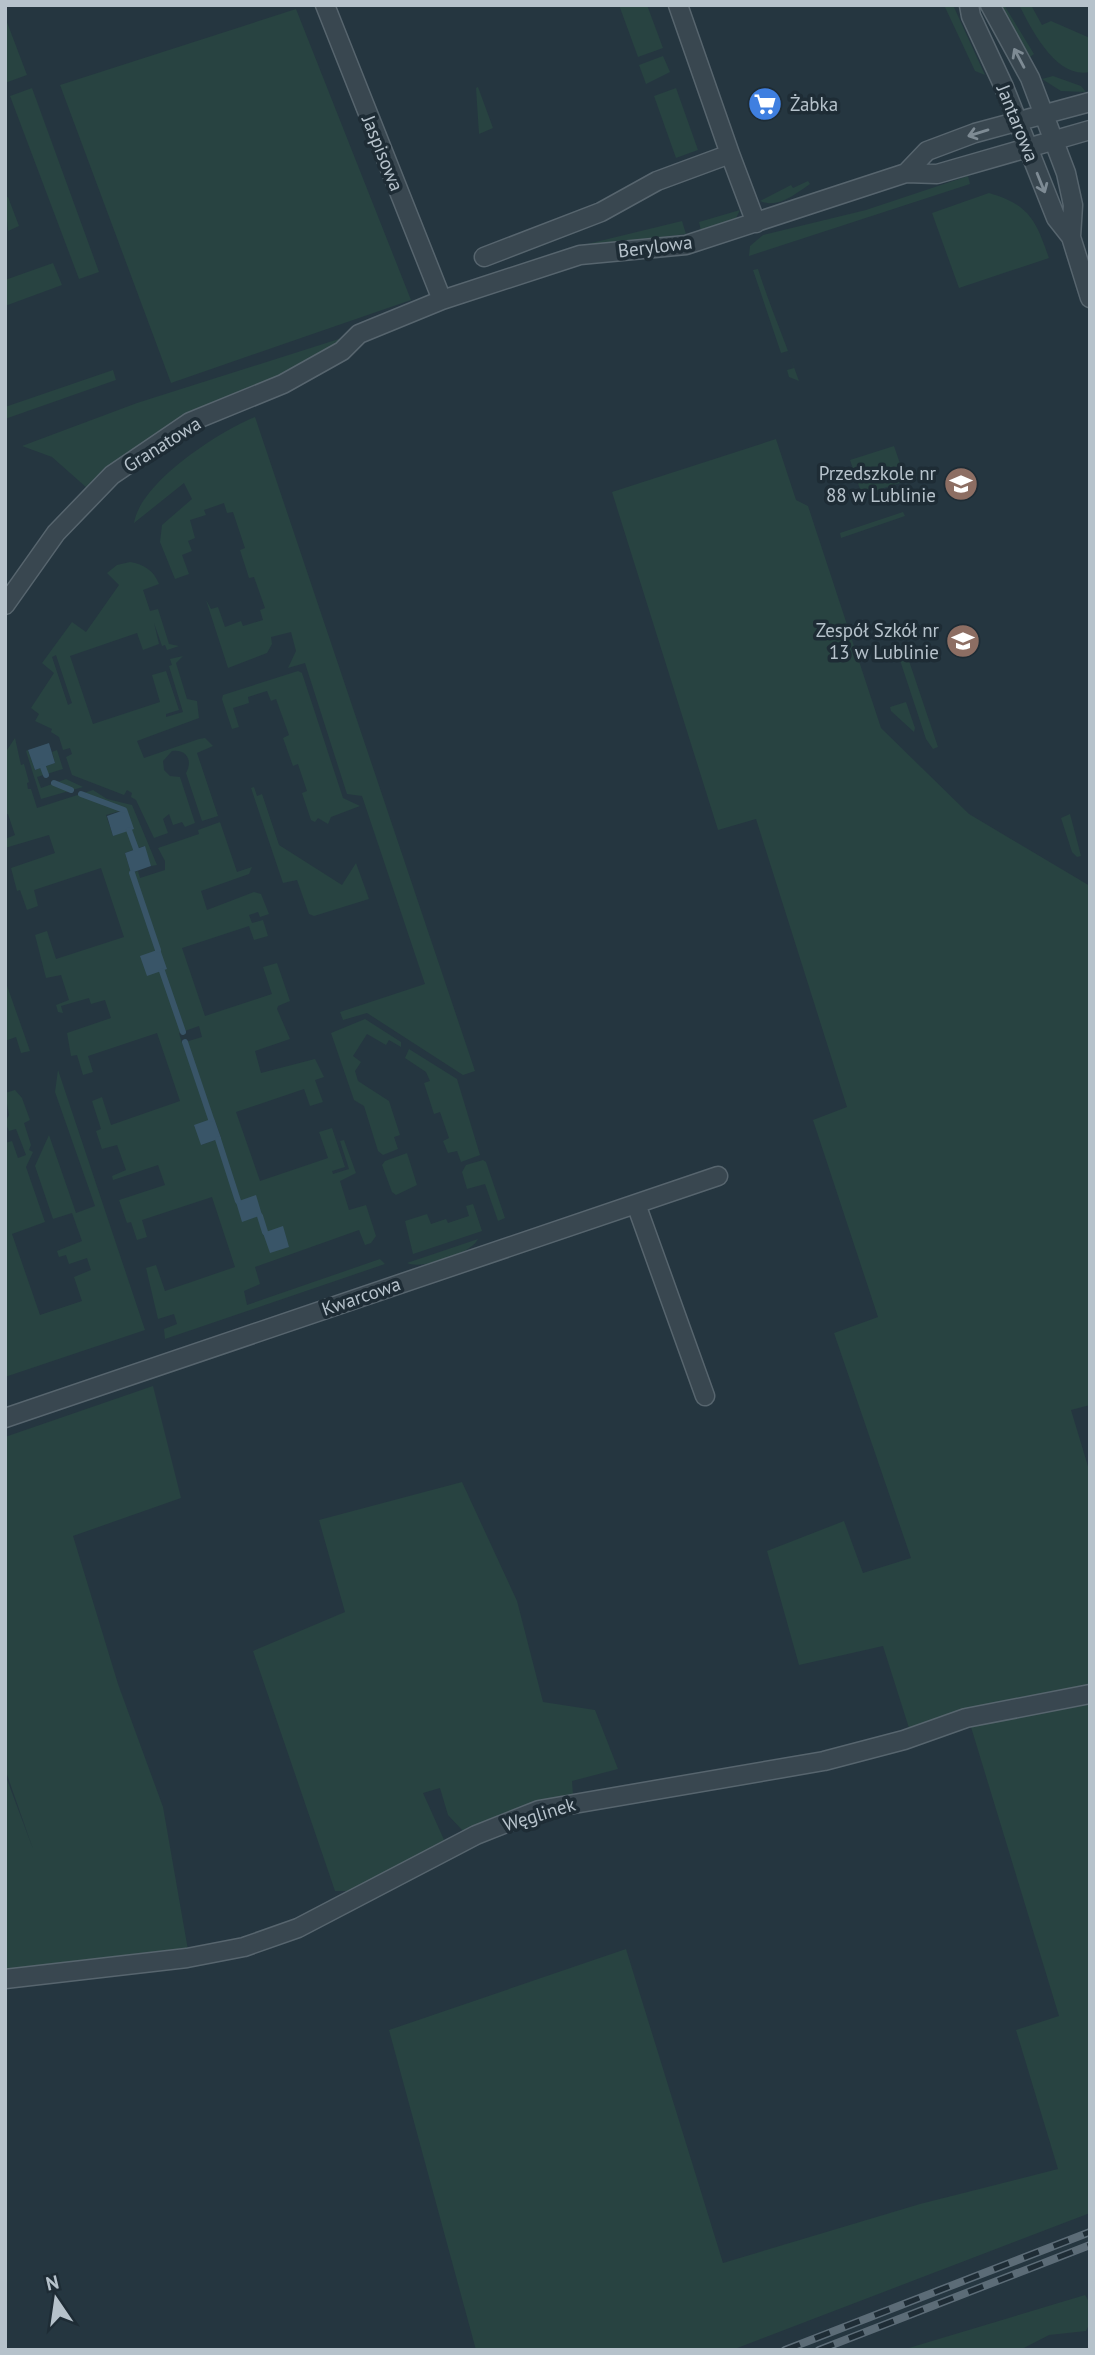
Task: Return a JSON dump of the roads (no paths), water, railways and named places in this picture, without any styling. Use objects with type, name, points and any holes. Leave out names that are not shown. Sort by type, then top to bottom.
[{"type":"street","name":"Jaspisowa","points":[[325,5],[442,300]]},
{"type":"street","points":[[678,5],[756,223]]},
{"type":"street","name":"Jantarowa","points":[[969,5],[971,16],[1018,121],[1055,218],[1071,237]]},
{"type":"street","name":"Jantarowa","points":[[990,5],[1024,67],[1066,173],[1073,205],[1071,237],[1090,298]]},
{"type":"street","name":"Berylowa","points":[[906,173],[928,151],[1018,121],[1090,102]]},
{"type":"street","name":"Berylowa","points":[[359,334],[442,300],[580,255],[686,245],[906,173],[937,174],[1090,130]]},
{"type":"street","points":[[484,257],[601,212],[657,181],[730,154]]},
{"type":"street","name":"Granatowa","points":[[5,605],[56,533],[112,475],[190,422],[284,384],[342,351],[359,334]]},
{"type":"street","name":"Kwarcowa","points":[[5,1418],[718,1176]]},
{"type":"street","points":[[636,1204],[705,1395]]},
{"type":"street","name":"Węglinek","points":[[5,1979],[187,1958],[244,1947],[310,1923],[476,1835],[539,1810],[824,1760],[904,1740],[966,1718],[1090,1694]]},
{"type":"water","points":[[49,743],[55,763],[35,770],[28,750]]},
{"type":"water","points":[[127,809],[134,829],[113,836],[107,816]]},
{"type":"water","points":[[145,846],[151,866],[131,873],[125,853]]},
{"type":"water","points":[[160,949],[167,969],[147,976],[140,956]]},
{"type":"water","points":[[214,1118],[221,1138],[201,1145],[194,1125]]},
{"type":"water","points":[[256,1195],[262,1215],[242,1222],[236,1202]]},
{"type":"water","points":[[283,1226],[289,1247],[270,1253],[263,1233]]},
{"type":"waterway","points":[[43,767],[46,775]]},
{"type":"waterway","points":[[54,783],[71,790]]},
{"type":"waterway","points":[[81,794],[124,810]]},
{"type":"waterway","points":[[129,830],[136,849]]},
{"type":"waterway","points":[[132,873],[158,950]]},
{"type":"waterway","points":[[162,971],[183,1032]]},
{"type":"waterway","points":[[185,1042],[211,1119]]},
{"type":"waterway","points":[[218,1139],[238,1201]]},
{"type":"waterway","points":[[260,1216],[265,1232]]},
{"type":"railway","points":[[785,2350],[1090,2232]]},
{"type":"railway","points":[[819,2350],[1090,2245]]},
{"type":"place","name":"Żabka","points":[[765,104]]},
{"type":"place","name":"Przedszkole nr 88 w Lublinie","points":[[961,484]]},
{"type":"place","name":"Zespół Szkół nr 13 w Lublinie","points":[[963,641]]}]
